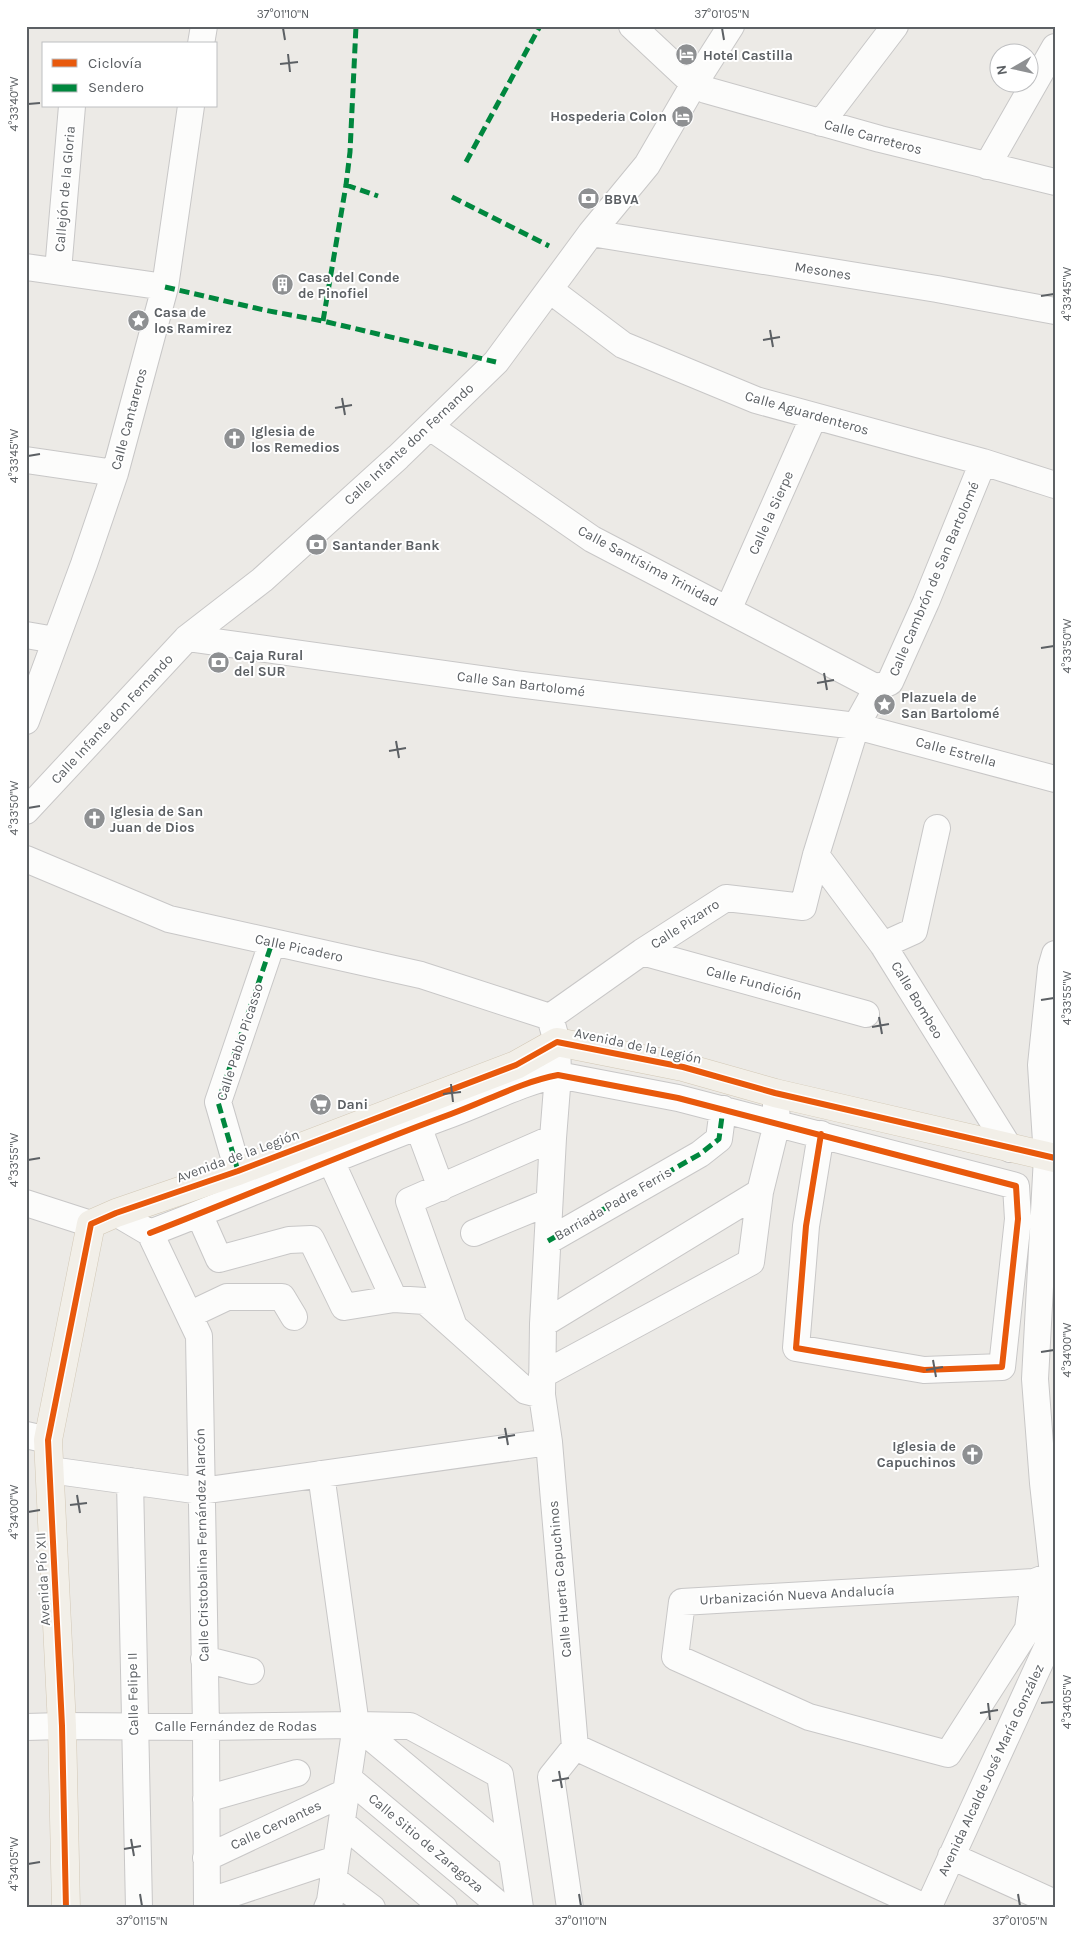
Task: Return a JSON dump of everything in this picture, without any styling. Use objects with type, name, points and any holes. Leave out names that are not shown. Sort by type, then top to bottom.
[{"type":"main road","name":"Avenida de la Legión","points":[[91,1224],[116,1213],[238,1170],[516,1065],[554,1029],[775,1093],[1051,1158]]},
{"type":"main road","name":"Avenida Pío XII","points":[[66,1908],[62,1726],[50,1470],[37,1438],[91,1224]]},
{"type":"street","points":[[201,42],[204,26]]},
{"type":"street","points":[[632,26],[694,84]]},
{"type":"street","name":"Calle Infante don Fernando","points":[[26,811],[187,638],[262,580],[398,458],[496,362],[591,233],[647,165],[694,84],[731,26]]},
{"type":"street","points":[[821,123],[895,26]]},
{"type":"street","points":[[987,166],[1055,47]]},
{"type":"street","name":"Calle Carreteros","points":[[694,84],[706,90],[821,123],[1055,182]]},
{"type":"street","name":"Callejón de la Gloria","points":[[58,271],[72,108]]},
{"type":"street","name":"Calle Cantareros","points":[[26,720],[115,474],[165,287],[191,108]]},
{"type":"street","name":"Mesones","points":[[591,233],[937,289],[1055,311]]},
{"type":"street","points":[[26,267],[165,287]]},
{"type":"street","name":"Calle Aguardenteros","points":[[550,290],[623,345],[756,400],[983,462],[1055,485]]},
{"type":"street","name":"Calle la Sierpe","points":[[728,610],[814,416]]},
{"type":"street","name":"Calle Santísima Trinidad","points":[[430,427],[592,539],[877,688]]},
{"type":"street","points":[[26,460],[115,474]]},
{"type":"street","name":"Calle Cambrón de San Bartolomé","points":[[856,726],[877,688],[890,682],[926,602],[983,462]]},
{"type":"street","points":[[26,635],[55,640]]},
{"type":"street","name":"Calle San Bartolomé","points":[[187,638],[516,684],[856,726]]},
{"type":"street","name":"Calle Estrella","points":[[856,726],[1055,779]]},
{"type":"street","name":"Calle Pizarro","points":[[554,1029],[642,952],[726,898],[803,907],[816,855],[856,726]]},
{"type":"street","points":[[883,945],[914,931],[937,828]]},
{"type":"street","name":"Calle Bombeo","points":[[816,855],[883,945],[1010,1149]]},
{"type":"street","name":"Calle Picadero","points":[[26,859],[169,919],[421,975],[554,1029]]},
{"type":"street","name":"Calle Pablo Picasso","points":[[238,1170],[218,1102],[272,943]]},
{"type":"street","name":"Calle Fundición","points":[[642,952],[866,1014]]},
{"type":"street","points":[[1054,963],[1041,1065],[1051,1158],[1043,1483],[1047,1577],[1054,1631]]},
{"type":"street","name":"Barriada Padre Ferris","points":[[548,1241],[558,1075],[554,1029]]},
{"type":"street","points":[[116,1213],[150,1233],[541,1078],[558,1075],[678,1098],[821,1134],[1016,1186],[1018,1218],[1002,1367],[924,1370],[796,1348],[806,1226],[821,1134]]},
{"type":"street","points":[[219,1259],[289,1240],[311,1239],[344,1307],[394,1299],[425,1301],[526,1391],[542,1385],[751,1262],[760,1192],[777,1123],[775,1093]]},
{"type":"street","name":"Barriada Padre Ferris","points":[[548,1241],[700,1154],[719,1139],[723,1109]]},
{"type":"street","points":[[418,1126],[441,1188]]},
{"type":"street","points":[[454,1327],[409,1201],[553,1138]]},
{"type":"street","points":[[331,1161],[394,1299]]},
{"type":"street","points":[[542,1324],[760,1192]]},
{"type":"street","points":[[474,1233],[550,1202]]},
{"type":"street","points":[[26,1203],[91,1224]]},
{"type":"street","points":[[199,1214],[219,1259],[227,1297]]},
{"type":"street","name":"Calle Cristobalina Fernández Alarcón","points":[[150,1233],[199,1336],[207,1905]]},
{"type":"street","name":"Calle Huerta Capuchinos","points":[[548,1241],[542,1324],[542,1385],[549,1442],[575,1747]]},
{"type":"street","points":[[189,1315],[227,1297],[282,1296],[294,1317]]},
{"type":"street","points":[[50,1470],[201,1490],[549,1442]]},
{"type":"street","points":[[321,1474],[356,1725],[330,1901],[327,1908]]},
{"type":"street","name":"Calle Felipe II","points":[[130,1480],[139,1908]]},
{"type":"street","name":"Urbanización Nueva Andalucía","points":[[1047,1577],[1028,1629],[948,1754],[809,1717],[675,1657],[682,1602],[1047,1577]]},
{"type":"street","name":"Avenida Alcalde José María González","points":[[927,1908],[1054,1631]]},
{"type":"street","points":[[204,1659],[251,1671]]},
{"type":"street","points":[[356,1725],[512,1854],[520,1908]]},
{"type":"street","name":"Calle Fernández de Rodas","points":[[26,1728],[62,1726],[206,1728],[356,1725],[410,1726],[500,1775],[512,1854]]},
{"type":"street","points":[[570,1908],[551,1777],[575,1747],[927,1908]]},
{"type":"street","points":[[206,1799],[297,1773]]},
{"type":"street","name":"Calle Cervantes","points":[[206,1858],[347,1785]]},
{"type":"street","name":"Calle Sitio de Zaragoza","points":[[347,1785],[503,1908]]},
{"type":"street","points":[[342,1823],[444,1908]]},
{"type":"street","points":[[951,1856],[1055,1903]]},
{"type":"street","points":[[207,1905],[335,1869]]},
{"type":"street","points":[[335,1869],[372,1908]]},
{"type":"marked path","points":[[323,321],[350,152],[356,26]]},
{"type":"marked path","points":[[466,162],[540,26]]},
{"type":"marked path","points":[[346,185],[378,196]]},
{"type":"marked path","points":[[452,197],[549,246]]},
{"type":"marked path","points":[[165,287],[264,310],[323,321],[496,362]]},
{"type":"marked path","points":[[238,1171],[218,1102],[272,943]]},
{"type":"marked path","points":[[548,1241],[700,1154],[719,1139],[723,1109]]},
{"type":"cycle path","points":[[66,1908],[62,1726],[48,1440],[91,1224],[116,1213],[238,1171],[516,1065],[557,1042],[683,1067],[775,1093],[1055,1158]]},
{"type":"cycle path","points":[[150,1233],[517,1087],[558,1075],[678,1098],[1016,1186],[1018,1219],[1002,1367],[924,1370],[796,1348],[806,1226],[821,1134]]},
{"type":"place","name":"Hotel Castilla","points":[[687,55]]},
{"type":"place","name":"Hospederia Colon","points":[[683,116]]},
{"type":"place","name":"BBVA","points":[[588,199]]},
{"type":"place","name":"Casa del Conde de Pinofiel","points":[[282,285]]},
{"type":"place","name":"Casa de los Ramirez","points":[[138,320]]},
{"type":"place","name":"Iglesia de los Remedios","points":[[235,439]]},
{"type":"place","name":"Santander Bank","points":[[316,545]]},
{"type":"place","name":"Caja Rural del SUR","points":[[218,663]]},
{"type":"place","name":"Plazuela de San Bartolomé","points":[[885,705]]},
{"type":"place","name":"Iglesia de San Juan de Dios","points":[[94,819]]},
{"type":"place","name":"Dani","points":[[321,1104]]},
{"type":"place","name":"Iglesia de Capuchinos","points":[[972,1454]]}]
